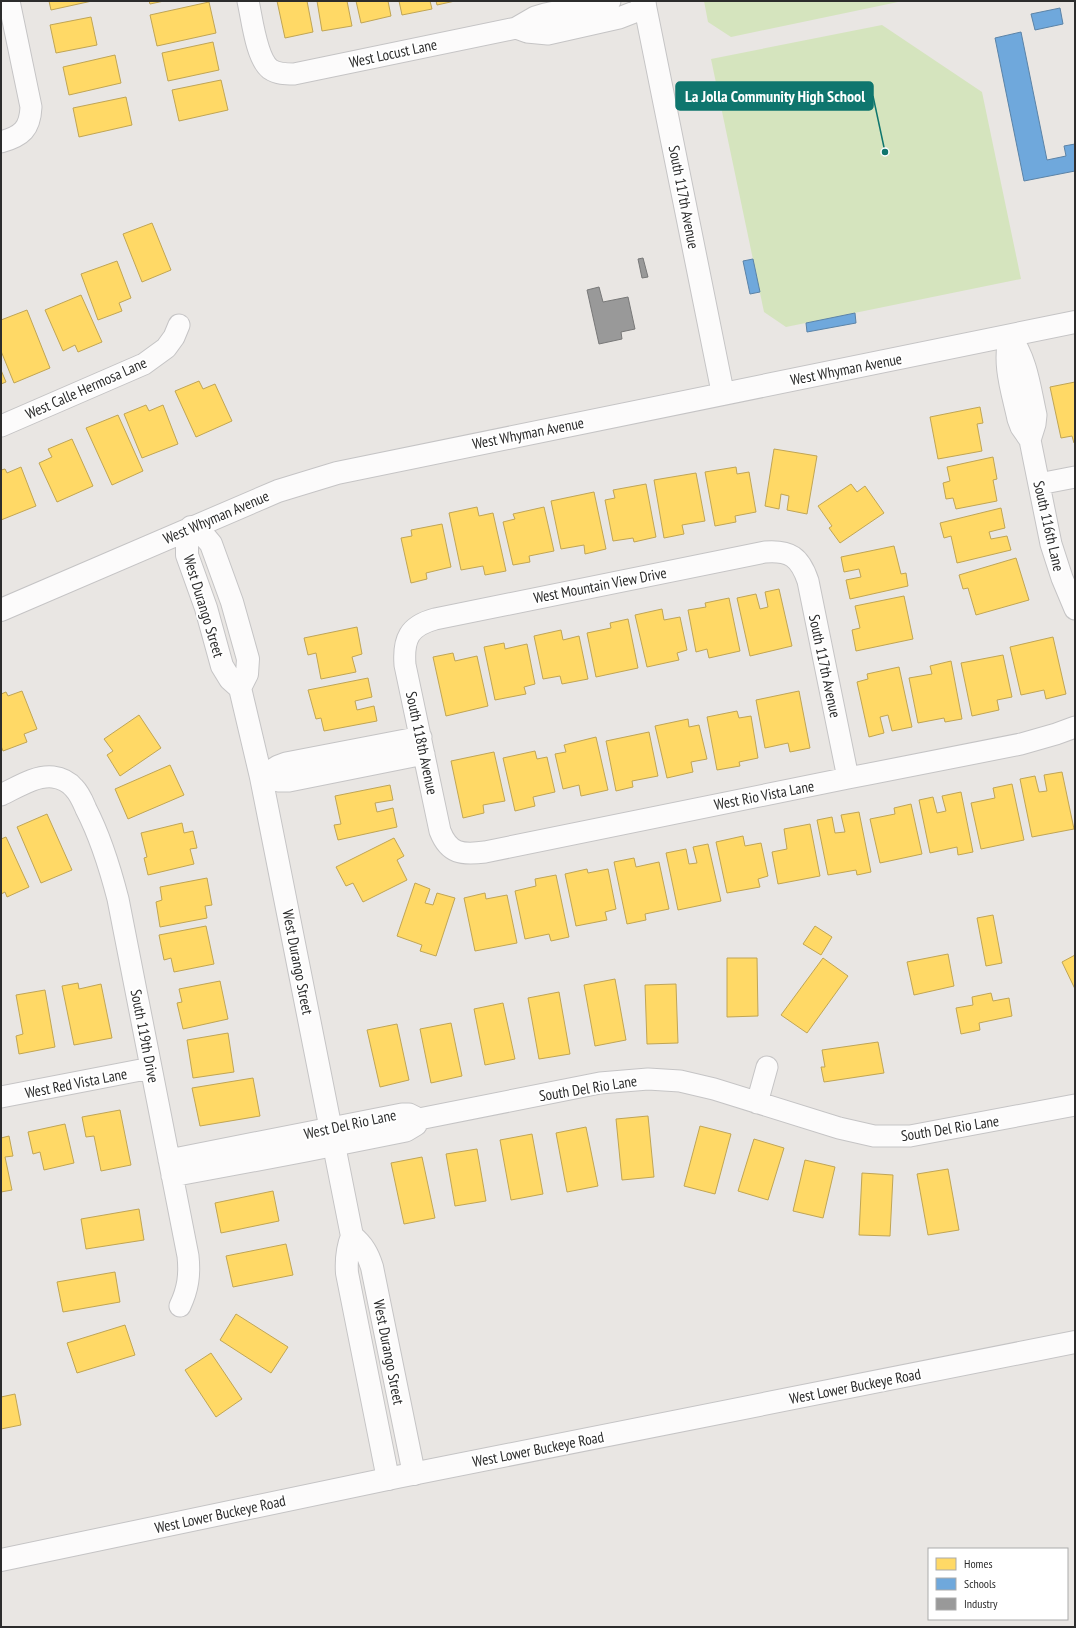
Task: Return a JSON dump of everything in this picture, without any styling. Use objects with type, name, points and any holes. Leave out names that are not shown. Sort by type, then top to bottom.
[{"type":"street","points":[[1,142],[20,134],[28,126],[31,117],[30,98],[9,1]]},
{"type":"street","name":"West Locust Lane","points":[[248,1],[263,60],[270,68],[281,73],[294,74],[516,28],[535,17],[610,1]]},
{"type":"street","name":"West Locust Lane","points":[[516,28],[527,32],[548,34],[619,18],[637,11],[642,2]]},
{"type":"street","name":"South 117th Avenue","points":[[642,2],[723,394]]},
{"type":"street","name":"West Whyman Avenue","points":[[1,610],[191,527],[278,491],[337,473],[1075,322]]},
{"type":"street","name":"West Calle Hermosa Lane","points":[[1,426],[144,364],[156,357],[166,348],[174,337],[179,325]]},
{"type":"street","name":"South 116th Lane","points":[[1010,336],[1006,354],[1018,419],[1021,427],[1030,440],[1056,561],[1075,609]]},
{"type":"street","points":[[1039,484],[1075,477]]},
{"type":"street","name":"West Durango Street","points":[[191,527],[187,541],[187,555],[206,608],[222,666],[230,679],[240,688],[261,777],[352,1236],[346,1260],[347,1273],[388,1479]]},
{"type":"street","name":"West Mountain View Drive","points":[[409,635],[416,626],[435,619],[765,552],[786,552],[794,557]]},
{"type":"street","name":"South 117th Avenue","points":[[794,557],[800,564],[808,581],[848,778]]},
{"type":"street","name":"South 118th Avenue","points":[[409,635],[406,644],[405,660],[440,831],[444,841],[451,849]]},
{"type":"street","name":"West Rio Vista Lane","points":[[451,849],[462,853],[485,852],[1021,744],[1075,727]]},
{"type":"street","points":[[261,777],[279,781],[289,781],[422,746]]},
{"type":"street","name":"South 119th Drive","points":[[1,795],[43,777],[61,779],[75,789],[80,797],[107,857],[118,899],[188,1256],[190,1269],[189,1283],[180,1306]]},
{"type":"street","points":[[757,1103],[767,1067]]},
{"type":"street","name":"West Red Vista Lane","points":[[1,1097],[151,1068]]},
{"type":"street","name":"South Del Rio Lane","points":[[419,1119],[600,1083],[632,1080],[680,1081],[714,1089],[854,1133],[874,1136],[893,1137],[926,1134],[1075,1105]]},
{"type":"street","name":"West Del Rio Lane","points":[[171,1168],[333,1137],[402,1114],[409,1114],[419,1119]]},
{"type":"street","name":"West Durango Street","points":[[352,1236],[362,1245],[368,1255],[372,1267],[414,1474]]},
{"type":"street","name":"West Lower Buckeye Road","points":[[1,1560],[388,1479],[1075,1342]]},
{"type":"green space","points":[[704,1],[898,2],[731,37],[708,22]]},
{"type":"green space","points":[[882,25],[982,92],[1021,279],[786,327],[764,312],[711,59]]},
{"type":"building: Homes","points":[[49,1],[92,1],[51,10]]},
{"type":"building: Homes","points":[[149,1],[164,1],[150,4]]},
{"type":"building: Homes","points":[[277,1],[307,1],[313,32],[285,38]]},
{"type":"building: Homes","points":[[317,1],[347,1],[352,26],[322,31]]},
{"type":"building: Homes","points":[[356,1],[388,1],[391,16],[361,23]]},
{"type":"building: Homes","points":[[399,1],[430,1],[432,9],[402,15]]},
{"type":"building: Homes","points":[[436,1],[455,1],[437,5]]},
{"type":"building: Homes","points":[[209,2],[216,33],[157,46],[150,15]]},
{"type":"building: Homes","points":[[91,17],[97,45],[56,53],[50,25]]},
{"type":"building: Homes","points":[[213,42],[219,70],[168,81],[162,53]]},
{"type":"building: Homes","points":[[115,55],[121,83],[69,95],[63,67]]},
{"type":"building: Homes","points":[[221,80],[228,110],[179,121],[172,90]]},
{"type":"building: Homes","points":[[126,97],[132,125],[79,137],[73,108]]},
{"type":"building: Homes","points":[[152,223],[171,270],[142,282],[123,234]]},
{"type":"building: Homes","points":[[117,261],[131,298],[119,303],[122,311],[98,320],[81,274]]},
{"type":"building: Homes","points":[[81,295],[102,342],[78,352],[75,345],[63,351],[45,310]]},
{"type":"building: Homes","points":[[27,310],[50,368],[14,383],[1,351],[1,320]]},
{"type":"building: Homes","points":[[1,370],[6,382],[1,384]]},
{"type":"building: Homes","points":[[199,381],[203,389],[215,384],[232,421],[196,437],[175,391]]},
{"type":"building: Homes","points":[[1075,382],[1074,443],[1072,436],[1061,438],[1050,387]]},
{"type":"building: Homes","points":[[146,405],[149,411],[163,405],[178,444],[142,458],[124,414]]},
{"type":"building: Homes","points":[[980,407],[983,423],[977,424],[982,451],[938,459],[930,417]]},
{"type":"building: Homes","points":[[118,415],[143,471],[112,485],[86,428]]},
{"type":"building: Homes","points":[[72,439],[93,486],[57,502],[39,463],[52,457],[48,449]]},
{"type":"building: Homes","points":[[774,449],[817,456],[807,514],[787,510],[789,496],[781,494],[779,509],[765,506]]},
{"type":"building: Homes","points":[[993,457],[997,479],[993,480],[997,501],[956,509],[953,498],[946,499],[943,483],[950,481],[947,467]]},
{"type":"building: Homes","points":[[21,467],[36,506],[1,520],[1,470],[5,469],[7,473]]},
{"type":"building: Homes","points":[[736,467],[737,474],[749,472],[756,512],[735,516],[736,522],[715,526],[705,472]]},
{"type":"building: Homes","points":[[696,473],[705,521],[682,525],[684,534],[664,538],[654,480]]},
{"type":"building: Homes","points":[[646,484],[656,537],[634,542],[633,538],[613,541],[605,500],[615,498],[613,490]]},
{"type":"building: Homes","points":[[851,484],[857,492],[865,486],[884,513],[840,543],[829,528],[832,526],[818,506]]},
{"type":"building: Homes","points":[[594,492],[606,549],[585,554],[584,545],[561,549],[551,501]]},
{"type":"building: Homes","points":[[477,507],[479,516],[493,513],[506,571],[485,575],[483,566],[461,570],[449,513]]},
{"type":"building: Homes","points":[[544,507],[554,551],[529,556],[530,562],[513,565],[503,522],[515,519],[513,514]]},
{"type":"building: Homes","points":[[1001,508],[1005,528],[989,532],[991,539],[1007,536],[1011,550],[957,563],[951,536],[944,538],[940,523]]},
{"type":"building: Homes","points":[[442,524],[451,567],[426,573],[427,579],[411,583],[401,538],[412,536],[411,530]]},
{"type":"building: Homes","points":[[894,546],[901,574],[906,573],[908,586],[850,599],[846,580],[861,577],[859,569],[844,572],[841,557]]},
{"type":"building: Homes","points":[[1016,558],[1029,600],[976,615],[968,588],[963,589],[959,575]]},
{"type":"building: Homes","points":[[779,589],[792,646],[750,656],[737,598],[756,594],[760,609],[768,607],[765,592]]},
{"type":"building: Homes","points":[[904,596],[913,639],[856,651],[852,630],[860,628],[855,606]]},
{"type":"building: Homes","points":[[729,598],[740,651],[709,658],[707,649],[696,652],[688,610],[706,607],[705,603]]},
{"type":"building: Homes","points":[[662,609],[664,620],[680,617],[687,650],[677,653],[679,660],[647,667],[635,615]]},
{"type":"building: Homes","points":[[628,619],[638,668],[596,677],[587,633],[611,628],[610,623]]},
{"type":"building: Homes","points":[[357,627],[362,654],[352,657],[356,672],[321,679],[316,653],[308,655],[304,638]]},
{"type":"building: Homes","points":[[561,630],[563,640],[579,636],[588,679],[562,684],[560,676],[543,679],[534,636]]},
{"type":"building: Homes","points":[[1053,637],[1066,694],[1046,699],[1044,690],[1021,695],[1010,647]]},
{"type":"building: Homes","points":[[504,643],[505,649],[527,644],[535,684],[524,687],[526,694],[495,700],[484,647]]},
{"type":"building: Homes","points":[[453,653],[455,661],[477,656],[488,706],[446,716],[433,657]]},
{"type":"building: Homes","points":[[1003,655],[1012,697],[997,700],[999,710],[972,716],[961,663]]},
{"type":"building: Homes","points":[[951,661],[962,719],[945,722],[944,718],[918,723],[909,678],[932,674],[930,666]]},
{"type":"building: Homes","points":[[899,667],[912,727],[892,731],[888,715],[880,717],[884,733],[869,737],[857,682],[868,679],[867,674]]},
{"type":"building: Homes","points":[[368,678],[372,697],[355,701],[357,710],[374,706],[377,721],[324,731],[321,718],[316,719],[308,690]]},
{"type":"building: Homes","points":[[22,691],[37,729],[24,734],[27,742],[3,751],[1,746],[1,694],[6,692],[8,696]]},
{"type":"building: Homes","points":[[799,691],[810,748],[790,752],[788,743],[765,748],[756,700]]},
{"type":"building: Homes","points":[[737,711],[739,718],[751,716],[758,758],[739,762],[740,766],[717,770],[707,717]]},
{"type":"building: Homes","points":[[139,715],[161,748],[120,776],[107,755],[113,751],[104,739]]},
{"type":"building: Homes","points":[[688,719],[689,727],[699,725],[707,759],[691,762],[693,772],[667,778],[655,726]]},
{"type":"building: Homes","points":[[649,732],[658,776],[632,781],[633,787],[616,791],[606,741]]},
{"type":"building: Homes","points":[[596,737],[608,790],[581,796],[579,785],[563,789],[555,754],[566,752],[564,745]]},
{"type":"building: Homes","points":[[535,751],[537,759],[547,757],[555,792],[533,797],[535,806],[515,811],[503,758]]},
{"type":"building: Homes","points":[[494,752],[505,801],[483,805],[484,813],[463,818],[451,761]]},
{"type":"building: Homes","points":[[170,765],[184,795],[128,819],[115,789]]},
{"type":"building: Homes","points":[[1062,772],[1074,829],[1032,837],[1020,779],[1035,776],[1039,792],[1047,791],[1044,775]]},
{"type":"building: Homes","points":[[1012,784],[1024,840],[981,849],[971,803],[995,798],[993,788]]},
{"type":"building: Homes","points":[[390,785],[393,800],[375,803],[377,812],[393,808],[397,827],[338,840],[334,825],[341,824],[335,796]]},
{"type":"building: Homes","points":[[961,792],[973,852],[958,855],[957,847],[930,853],[919,800],[933,797],[937,813],[946,811],[942,796]]},
{"type":"building: Homes","points":[[911,804],[922,854],[880,863],[870,819],[895,814],[894,808]]},
{"type":"building: Homes","points":[[859,812],[871,872],[857,875],[856,870],[828,875],[817,820],[832,817],[835,833],[845,832],[841,815]]},
{"type":"building: Homes","points":[[47,814],[72,870],[41,883],[17,827]]},
{"type":"building: Homes","points":[[182,823],[184,833],[193,831],[197,848],[190,849],[194,864],[148,875],[144,858],[147,857],[141,833]]},
{"type":"building: Homes","points":[[810,824],[820,876],[778,884],[772,852],[787,849],[784,829]]},
{"type":"building: Homes","points":[[743,836],[745,846],[761,843],[768,876],[758,879],[760,887],[727,893],[716,842]]},
{"type":"building: Homes","points":[[6,837],[29,887],[7,897],[5,892],[1,894],[1,839]]},
{"type":"building: Homes","points":[[394,838],[404,856],[397,860],[407,880],[363,902],[353,883],[346,886],[336,867]]},
{"type":"building: Homes","points":[[708,844],[721,901],[678,910],[666,853],[686,849],[689,864],[697,863],[693,847]]},
{"type":"building: Homes","points":[[634,858],[636,867],[659,862],[669,909],[645,914],[646,920],[627,924],[614,862]]},
{"type":"building: Homes","points":[[587,869],[588,873],[608,869],[616,909],[605,912],[607,920],[576,926],[565,874]]},
{"type":"building: Homes","points":[[556,875],[569,937],[551,941],[549,934],[525,939],[515,891],[536,886],[535,879]]},
{"type":"building: Homes","points":[[207,878],[212,905],[205,906],[207,918],[160,927],[156,902],[162,900],[160,887]]},
{"type":"building: Homes","points":[[415,883],[430,889],[425,903],[433,905],[437,893],[455,898],[436,956],[420,951],[422,945],[397,936]]},
{"type":"building: Homes","points":[[485,893],[486,899],[507,895],[517,943],[475,951],[464,898]]},
{"type":"building: Homes","points":[[993,915],[1002,963],[986,966],[977,918]]},
{"type":"building: Homes","points":[[206,926],[214,964],[174,972],[171,958],[164,960],[159,935]]},
{"type":"building: Homes","points":[[815,926],[832,937],[821,955],[803,944]]},
{"type":"building: Homes","points":[[948,954],[954,986],[914,995],[907,962]]},
{"type":"building: Homes","points":[[1075,955],[1075,989],[1062,962]]},
{"type":"building: Homes","points":[[727,958],[757,958],[758,1016],[727,1017]]},
{"type":"building: Homes","points":[[823,958],[848,976],[807,1033],[781,1015]]},
{"type":"building: Homes","points":[[615,979],[626,1040],[595,1046],[584,985]]},
{"type":"building: Homes","points":[[220,981],[228,1019],[183,1029],[177,1003],[182,1002],[179,989]]},
{"type":"building: Homes","points":[[78,983],[79,989],[101,984],[112,1038],[74,1045],[62,986]]},
{"type":"building: Homes","points":[[676,984],[678,1043],[647,1044],[645,985]]},
{"type":"building: Homes","points":[[45,990],[55,1047],[19,1054],[16,1036],[23,1034],[16,995]]},
{"type":"building: Homes","points":[[559,992],[570,1054],[539,1059],[528,998]]},
{"type":"building: Homes","points":[[991,993],[993,1001],[1009,998],[1012,1016],[979,1023],[980,1030],[961,1034],[956,1008],[973,1005],[972,997]]},
{"type":"building: Homes","points":[[503,1003],[515,1059],[485,1065],[474,1009]]},
{"type":"building: Homes","points":[[451,1023],[462,1076],[431,1083],[420,1029]]},
{"type":"building: Homes","points":[[397,1024],[409,1080],[380,1087],[367,1030]]},
{"type":"building: Homes","points":[[228,1033],[234,1072],[193,1078],[187,1040]]},
{"type":"building: Homes","points":[[878,1042],[884,1073],[824,1082],[821,1067],[825,1067],[822,1050]]},
{"type":"building: Homes","points":[[253,1078],[260,1116],[200,1126],[192,1088]]},
{"type":"building: Homes","points":[[120,1110],[131,1165],[101,1171],[94,1136],[86,1137],[82,1117]]},
{"type":"building: Homes","points":[[648,1116],[654,1177],[622,1180],[616,1119]]},
{"type":"building: Homes","points":[[65,1124],[74,1163],[44,1170],[40,1152],[33,1154],[28,1132]]},
{"type":"building: Homes","points":[[700,1126],[731,1134],[715,1194],[684,1186]]},
{"type":"building: Homes","points":[[586,1127],[598,1186],[567,1192],[556,1133]]},
{"type":"building: Homes","points":[[532,1134],[543,1194],[511,1200],[500,1140]]},
{"type":"building: Homes","points":[[9,1136],[13,1156],[5,1157],[12,1190],[1,1192],[1,1138]]},
{"type":"building: Homes","points":[[754,1139],[784,1148],[768,1200],[738,1191]]},
{"type":"building: Homes","points":[[477,1149],[486,1201],[455,1206],[446,1154]]},
{"type":"building: Homes","points":[[422,1157],[435,1218],[404,1224],[391,1163]]},
{"type":"building: Homes","points":[[805,1160],[835,1167],[823,1218],[793,1211]]},
{"type":"building: Homes","points":[[948,1169],[959,1230],[928,1235],[917,1174]]},
{"type":"building: Homes","points":[[862,1173],[893,1175],[890,1236],[859,1235]]},
{"type":"building: Homes","points":[[273,1191],[279,1221],[221,1233],[215,1203]]},
{"type":"building: Homes","points":[[139,1209],[144,1240],[86,1249],[81,1219]]},
{"type":"building: Homes","points":[[286,1244],[293,1275],[233,1287],[226,1256]]},
{"type":"building: Homes","points":[[115,1272],[120,1302],[63,1312],[57,1282]]},
{"type":"building: Homes","points":[[236,1314],[288,1347],[271,1373],[220,1340]]},
{"type":"building: Homes","points":[[125,1325],[135,1355],[77,1373],[67,1343]]},
{"type":"building: Homes","points":[[211,1353],[242,1399],[216,1417],[185,1370]]},
{"type":"building: Homes","points":[[15,1394],[21,1425],[1,1429],[1,1397]]},
{"type":"building: Schools","points":[[1060,8],[1063,24],[1035,30],[1031,14]]},
{"type":"building: Schools","points":[[1021,32],[1047,160],[1066,156],[1064,146],[1075,144],[1075,171],[1024,181],[995,38]]},
{"type":"building: Schools","points":[[753,259],[760,292],[750,294],[743,261]]},
{"type":"building: Schools","points":[[855,313],[856,323],[807,332],[806,323]]},
{"type":"building: Industry","points":[[643,258],[648,277],[642,278],[638,259]]},
{"type":"building: Industry","points":[[599,287],[603,302],[628,297],[635,329],[621,332],[622,339],[599,344],[587,290]]},
{"type":"place","name":"La Jolla Community High School","points":[[885,152]]}]
